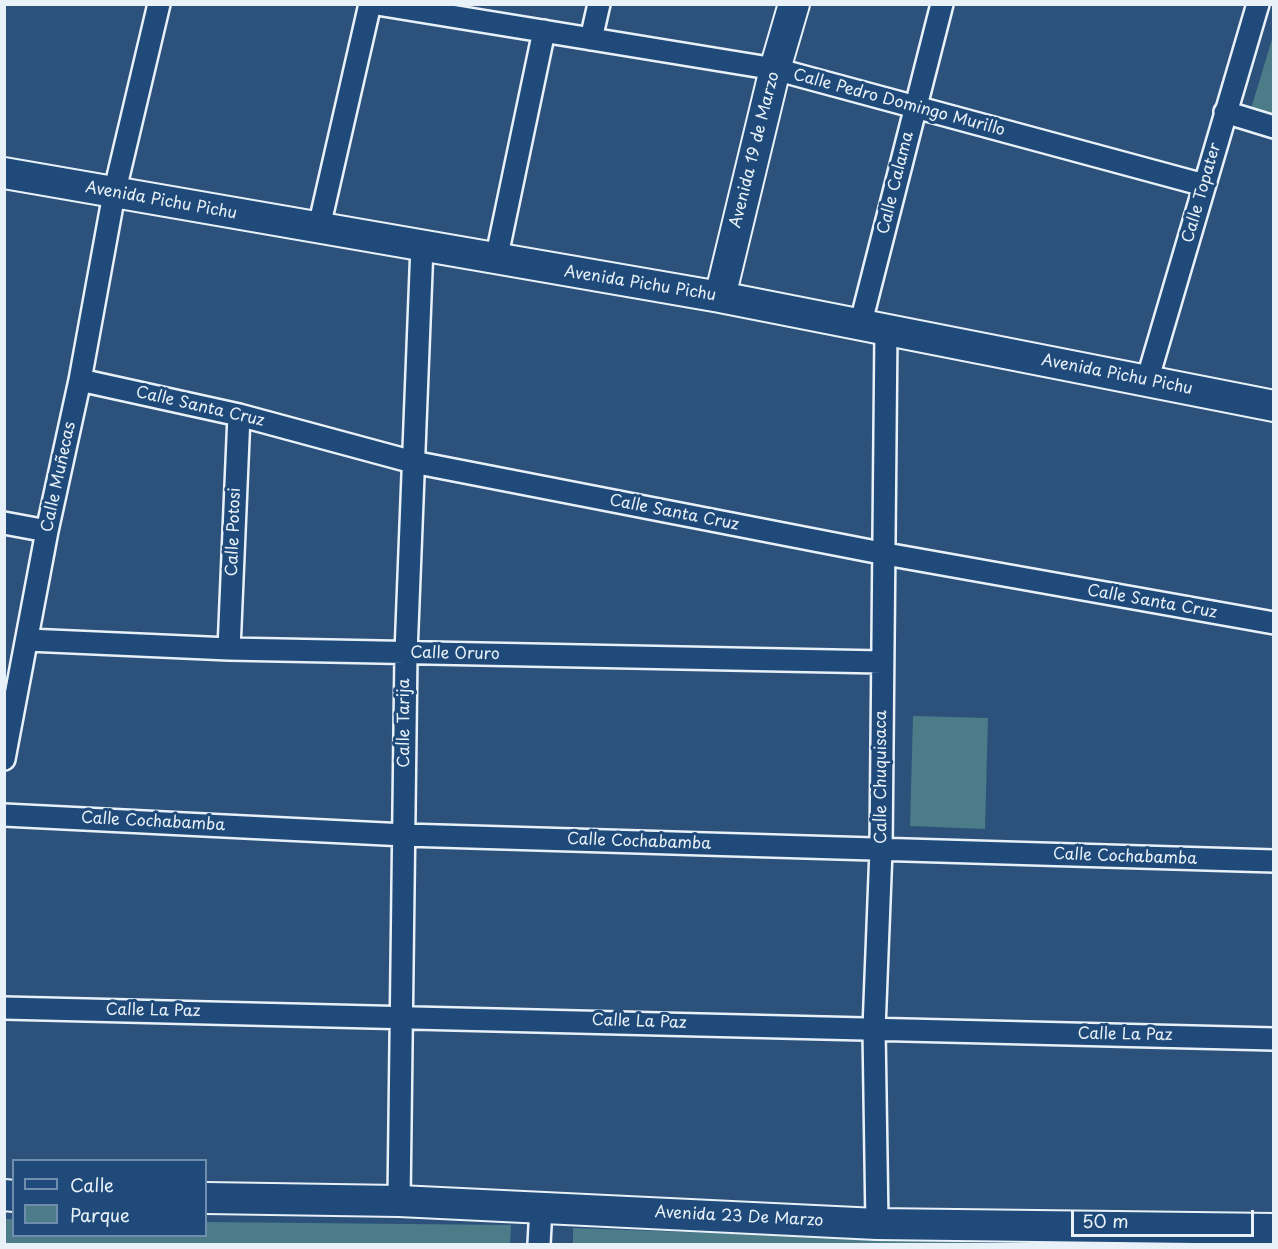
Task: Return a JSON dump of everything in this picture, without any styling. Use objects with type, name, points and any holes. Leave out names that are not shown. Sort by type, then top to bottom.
[{"type":"street","points":[[114,194],[159,4]]},
{"type":"street","points":[[319,228],[370,4]]},
{"type":"street","name":"Calle Pedro Domingo Murillo","points":[[377,4],[775,69],[1204,184]]},
{"type":"street","points":[[591,39],[599,4]]},
{"type":"street","name":"Avenida 19 de Marzo","points":[[720,297],[775,69],[794,4]]},
{"type":"street","name":"Calle Calama","points":[[873,328],[915,108],[942,4]]},
{"type":"street","name":"Calle Topater","points":[[1147,381],[1257,5]]},
{"type":"street","points":[[496,260],[544,31]]},
{"type":"street","points":[[1225,112],[1274,127]]},
{"type":"street","name":"Avenida Pichu Pichu","points":[[4,173],[114,194],[720,297],[1274,406]]},
{"type":"street","name":"Calle Muñecas","points":[[4,759],[47,531],[80,380],[114,194]]},
{"type":"street","name":"Calle Tarija","points":[[399,1202],[404,1016],[406,652],[422,246]]},
{"type":"street","name":"Calle Chuquisaca","points":[[873,328],[886,554],[882,662],[881,850],[874,1029],[877,1224]]},
{"type":"street","name":"Calle Santa Cruz","points":[[80,380],[239,415],[413,462],[886,554],[1274,623]]},
{"type":"street","name":"Calle Potosi","points":[[229,649],[239,415]]},
{"type":"street","points":[[4,523],[47,531]]},
{"type":"street","name":"Calle Oruro","points":[[28,640],[229,649],[882,662]]},
{"type":"street","name":"Calle Cochabamba","points":[[4,815],[405,835],[1274,861]]},
{"type":"street","name":"Calle La Paz","points":[[4,1008],[1274,1039]]},
{"type":"street","name":"Avenida 23 De Marzo","points":[[207,1198],[399,1202],[877,1224],[1256,1234]]},
{"type":"street","points":[[539,1245],[541,1208]]},
{"type":"green space","points":[[1273,36],[1273,118],[1250,112]]},
{"type":"green space","points":[[913,716],[988,718],[985,829],[910,826]]},
{"type":"green space","points":[[5,1219],[12,1219],[12,1237],[207,1237],[207,1222],[511,1225],[510,1244],[5,1244]]},
{"type":"green space","points":[[573,1228],[1015,1244],[573,1244]]}]
